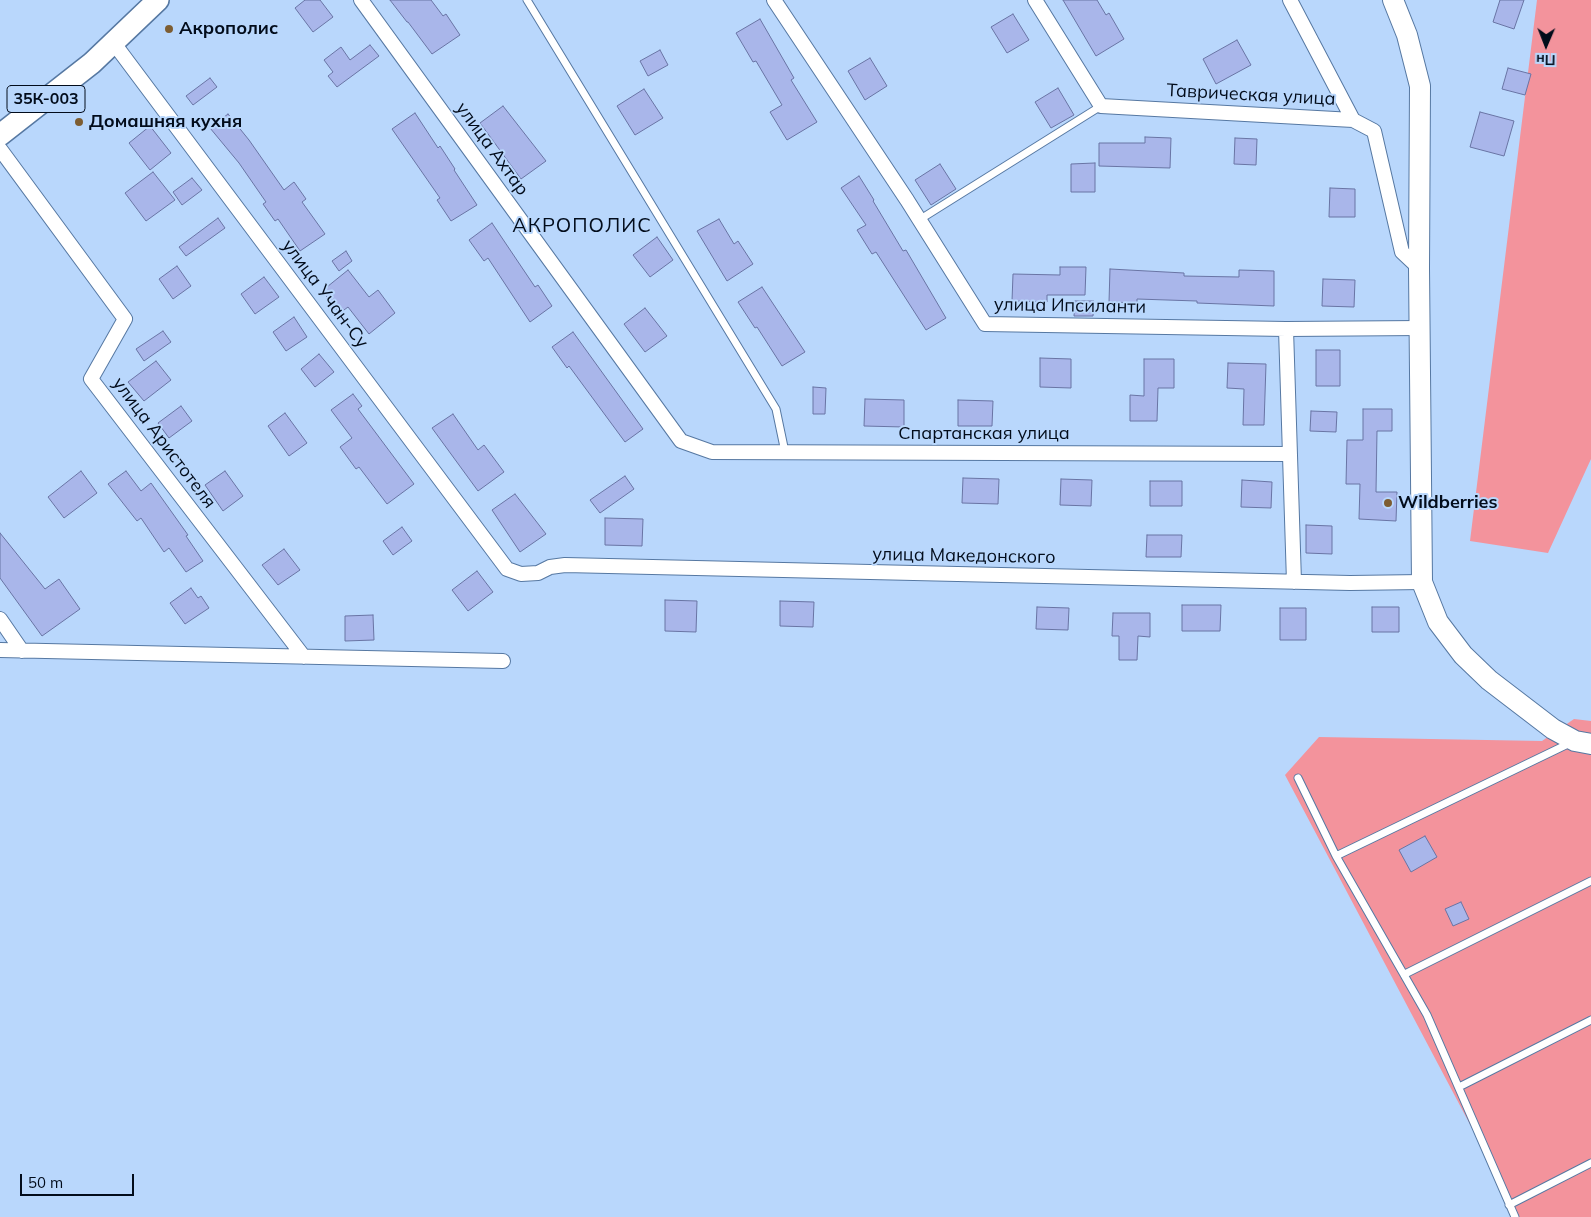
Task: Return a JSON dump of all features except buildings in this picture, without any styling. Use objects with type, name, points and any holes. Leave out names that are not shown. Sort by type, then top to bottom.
[{"type":"main road","name":"35К-003","points":[[0,135],[92,63],[158,0]]},
{"type":"main road","points":[[1393,0],[1407,34],[1420,86],[1419,268],[1422,582],[1438,622],[1463,656],[1489,680],[1553,729],[1583,743]]},
{"type":"street","name":"улица Ахтар","points":[[361,0],[681,441]]},
{"type":"street","name":"улица Ипсиланти","points":[[774,0],[985,324],[1286,329],[1421,328]]},
{"type":"street","points":[[1035,0],[1101,106]]},
{"type":"street","points":[[1290,0],[1353,120]]},
{"type":"street","name":"улица Учан-Су","points":[[113,42],[507,569]]},
{"type":"street","name":"Таврическая улица","points":[[1101,106],[1353,120],[1374,131],[1402,252],[1419,268]]},
{"type":"street","name":"улица Аристотеля","points":[[0,149],[125,320],[92,379],[304,657]]},
{"type":"street","points":[[1286,329],[1294,582]]},
{"type":"street","name":"Спартанская улица","points":[[681,441],[712,452],[1290,454]]},
{"type":"street","name":"улица Македонского","points":[[507,569],[521,574],[538,573],[550,567],[565,565],[1294,582],[1422,582]]},
{"type":"street","points":[[0,619],[22,651]]},
{"type":"street","points":[[0,650],[503,661]]},
{"type":"lane","points":[[527,0],[776,409],[785,452]]},
{"type":"lane","points":[[919,220],[1101,106]]},
{"type":"lane","points":[[1336,856],[1583,743]]},
{"type":"lane","points":[[1298,778],[1336,856],[1427,1015],[1514,1217]]},
{"type":"lane","points":[[1405,974],[1591,881]]},
{"type":"lane","points":[[1459,1087],[1591,1020]]},
{"type":"lane","points":[[1509,1205],[1591,1163]]},
{"type":"shaded area","points":[[1537,0],[1591,0],[1591,459],[1548,553],[1470,541]]},
{"type":"shaded area","points":[[1574,719],[1591,721],[1591,1217],[1519,1217],[1285,775],[1319,737],[1542,741]]},
{"type":"place","name":"Акрополис","points":[[169,29]]},
{"type":"place","name":"Домашняя кухня","points":[[79,122]]},
{"type":"place","name":"Wildberries","points":[[1388,503]]},
{"type":"district","name":"АКРОПОЛИС","points":[[582,226]]}]
